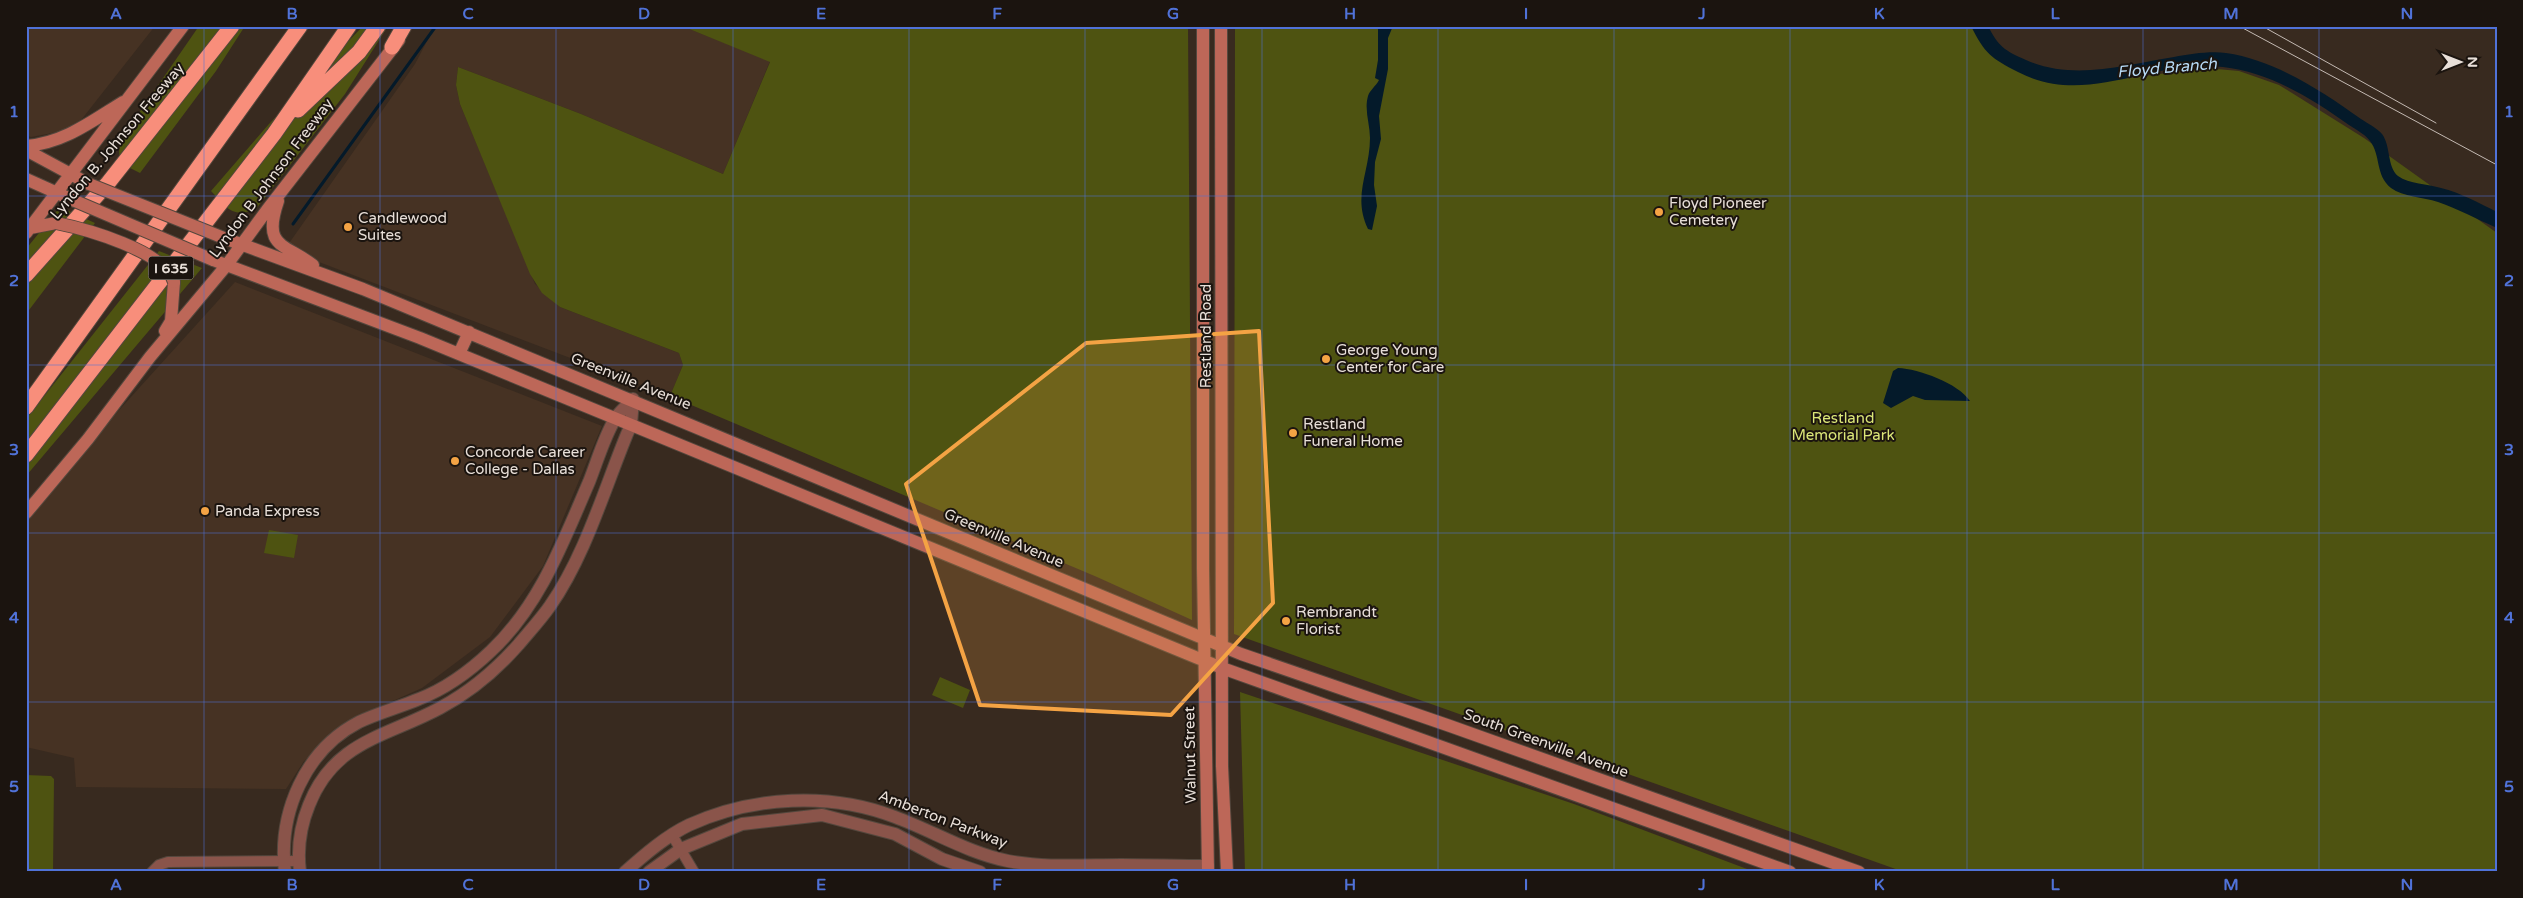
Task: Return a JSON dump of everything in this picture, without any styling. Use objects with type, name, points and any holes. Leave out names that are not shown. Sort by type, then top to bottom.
[{"type":"highway","points":[[132,151],[220,26]]},
{"type":"highway","name":"Lyndon B. Johnson Freeway","points":[[26,275],[108,183],[232,26]]},
{"type":"highway","points":[[26,407],[300,26]]},
{"type":"highway","name":"Lyndon B Johnson Freeway","points":[[274,134],[349,26]]},
{"type":"highway","points":[[274,134],[359,52],[378,26]]},
{"type":"highway","points":[[392,47],[404,26]]},
{"type":"highway","name":"I 635","points":[[26,455],[274,134]]},
{"type":"main road","points":[[28,230],[71,176],[183,26]]},
{"type":"main road","name":"Lyndon B Johnson Freeway","points":[[26,513],[62,472],[155,351],[226,266],[392,47],[410,26]]},
{"type":"main road","name":"Restland Road","points":[[1203,26],[1204,638]]},
{"type":"main road","name":"Restland Road","points":[[1221,26],[1222,646]]},
{"type":"main road","points":[[26,146],[62,139],[130,98]]},
{"type":"main road","name":"Greenville Avenue","points":[[26,150],[71,176],[89,184],[241,245],[469,332],[1222,646]]},
{"type":"main road","points":[[26,179],[226,266],[459,354],[1222,668],[1790,872]]},
{"type":"main road","points":[[281,192],[274,214],[274,234],[287,251],[310,263],[326,276]]},
{"type":"main road","points":[[28,230],[56,222],[93,231],[159,261],[171,273],[174,282],[171,321],[155,351]]},
{"type":"main road","points":[[459,354],[469,332]]},
{"type":"main road","points":[[882,528],[891,508]]},
{"type":"main road","name":"Walnut Street","points":[[1204,638],[1208,869]]},
{"type":"main road","name":"Walnut Street","points":[[1222,646],[1222,766],[1227,872]]},
{"type":"main road","name":"South Greenville Avenue","points":[[1222,646],[1859,872]]},
{"type":"main road","points":[[1297,695],[1303,676]]},
{"type":"main road","points":[[1376,722],[1383,702]]},
{"type":"street","points":[[284,867],[283,847],[292,799],[302,777],[317,757],[345,731],[359,722],[421,698],[447,685],[491,650],[535,597],[559,552],[615,419],[633,399]]},
{"type":"street","points":[[152,872],[159,865],[168,862],[300,866],[299,843],[306,812],[317,785],[334,764],[360,744],[442,707],[464,692],[494,670],[550,608],[571,571],[631,424],[633,399]]},
{"type":"street","points":[[535,597],[550,608]]},
{"type":"street","name":"Amberton Parkway","points":[[625,872],[672,835],[690,825],[771,802],[827,800],[894,816],[960,846],[1022,864],[1208,869]]},
{"type":"street","name":"Amberton Parkway","points":[[649,872],[681,849],[742,824],[822,815],[895,834],[942,859],[980,872]]},
{"type":"street","points":[[672,835],[694,872]]},
{"type":"highlighted area","points":[[1259,331],[1273,603],[1171,715],[980,705],[906,484],[1086,343]]},
{"type":"shaded area","points":[[26,26],[155,26],[74,129],[31,137],[26,135]]},
{"type":"shaded area","points":[[435,26],[682,26],[770,61],[723,174],[581,114],[458,67],[456,85],[460,104],[535,284],[560,307],[679,353],[683,365],[670,396],[285,249],[415,64]]},
{"type":"shaded area","points":[[235,282],[602,426],[543,566],[490,637],[422,688],[359,716],[304,761],[286,789],[76,787],[74,758],[26,747],[26,513]]},
{"type":"green space","points":[[199,26],[245,26],[216,71],[140,173],[120,163],[119,151],[123,136]]},
{"type":"green space","points":[[363,26],[388,26],[345,94],[256,209],[241,213],[230,210],[211,191],[269,124]]},
{"type":"green space","points":[[682,26],[1188,26],[1192,620],[1097,577],[670,396],[683,365],[679,353],[560,307],[542,293],[530,274],[460,104],[456,85],[458,67],[581,114],[723,174],[770,62]]},
{"type":"green space","name":"Restland Memorial Park","points":[[1235,26],[1972,26],[1989,53],[2082,84],[2206,68],[2239,71],[2279,85],[2364,138],[2497,233],[2497,872],[1904,872],[1234,634]]},
{"type":"green space","points":[[60,207],[95,223],[26,314],[26,249]]},
{"type":"green space","points":[[159,251],[202,268],[26,476],[26,419]]},
{"type":"green space","points":[[269,530],[298,535],[294,558],[264,553]]},
{"type":"green space","points":[[940,677],[970,690],[963,708],[932,695]]},
{"type":"green space","points":[[1240,692],[1574,804],[1755,872],[1245,872]]},
{"type":"green space","points":[[26,775],[51,776],[54,779],[53,872],[26,872]]},
{"type":"water","points":[[1378,26],[1393,26],[1388,38],[1388,69],[1379,116],[1381,139],[1375,162],[1374,185],[1377,206],[1372,230],[1368,229],[1363,217],[1362,195],[1370,138],[1367,101],[1369,94],[1379,80],[1375,78],[1378,60]]},
{"type":"water","name":"Floyd Branch","points":[[1971,26],[1988,26],[1999,43],[2013,54],[2044,66],[2062,70],[2118,67],[2187,55],[2220,52],[2262,62],[2314,88],[2382,134],[2387,144],[2392,167],[2402,179],[2470,198],[2497,212],[2497,228],[2432,200],[2401,193],[2391,188],[2380,171],[2376,152],[2365,136],[2320,105],[2273,80],[2240,70],[2197,66],[2171,69],[2094,84],[2069,85],[2044,82],[2018,72],[1995,59],[1980,43]]},
{"type":"water","points":[[1898,368],[1916,371],[1937,378],[1957,388],[1970,401],[1925,400],[1913,396],[1891,408],[1883,403],[1893,371]]},
{"type":"waterway","points":[[293,224],[436,26]]},
{"type":"tram line","points":[[2239,26],[2497,165]]},
{"type":"tram line","points":[[2262,26],[2436,123]]},
{"type":"place","name":"Floyd Pioneer Cemetery","points":[[1659,212]]},
{"type":"place","name":"Candlewood Suites","points":[[348,227]]},
{"type":"place","name":"George Young Center for Care","points":[[1326,359]]},
{"type":"place","name":"Restland Funeral Home","points":[[1293,433]]},
{"type":"place","name":"Concorde Career College - Dallas","points":[[455,461]]},
{"type":"place","name":"Panda Express","points":[[205,511]]},
{"type":"place","name":"Rembrandt Florist","points":[[1286,621]]}]
